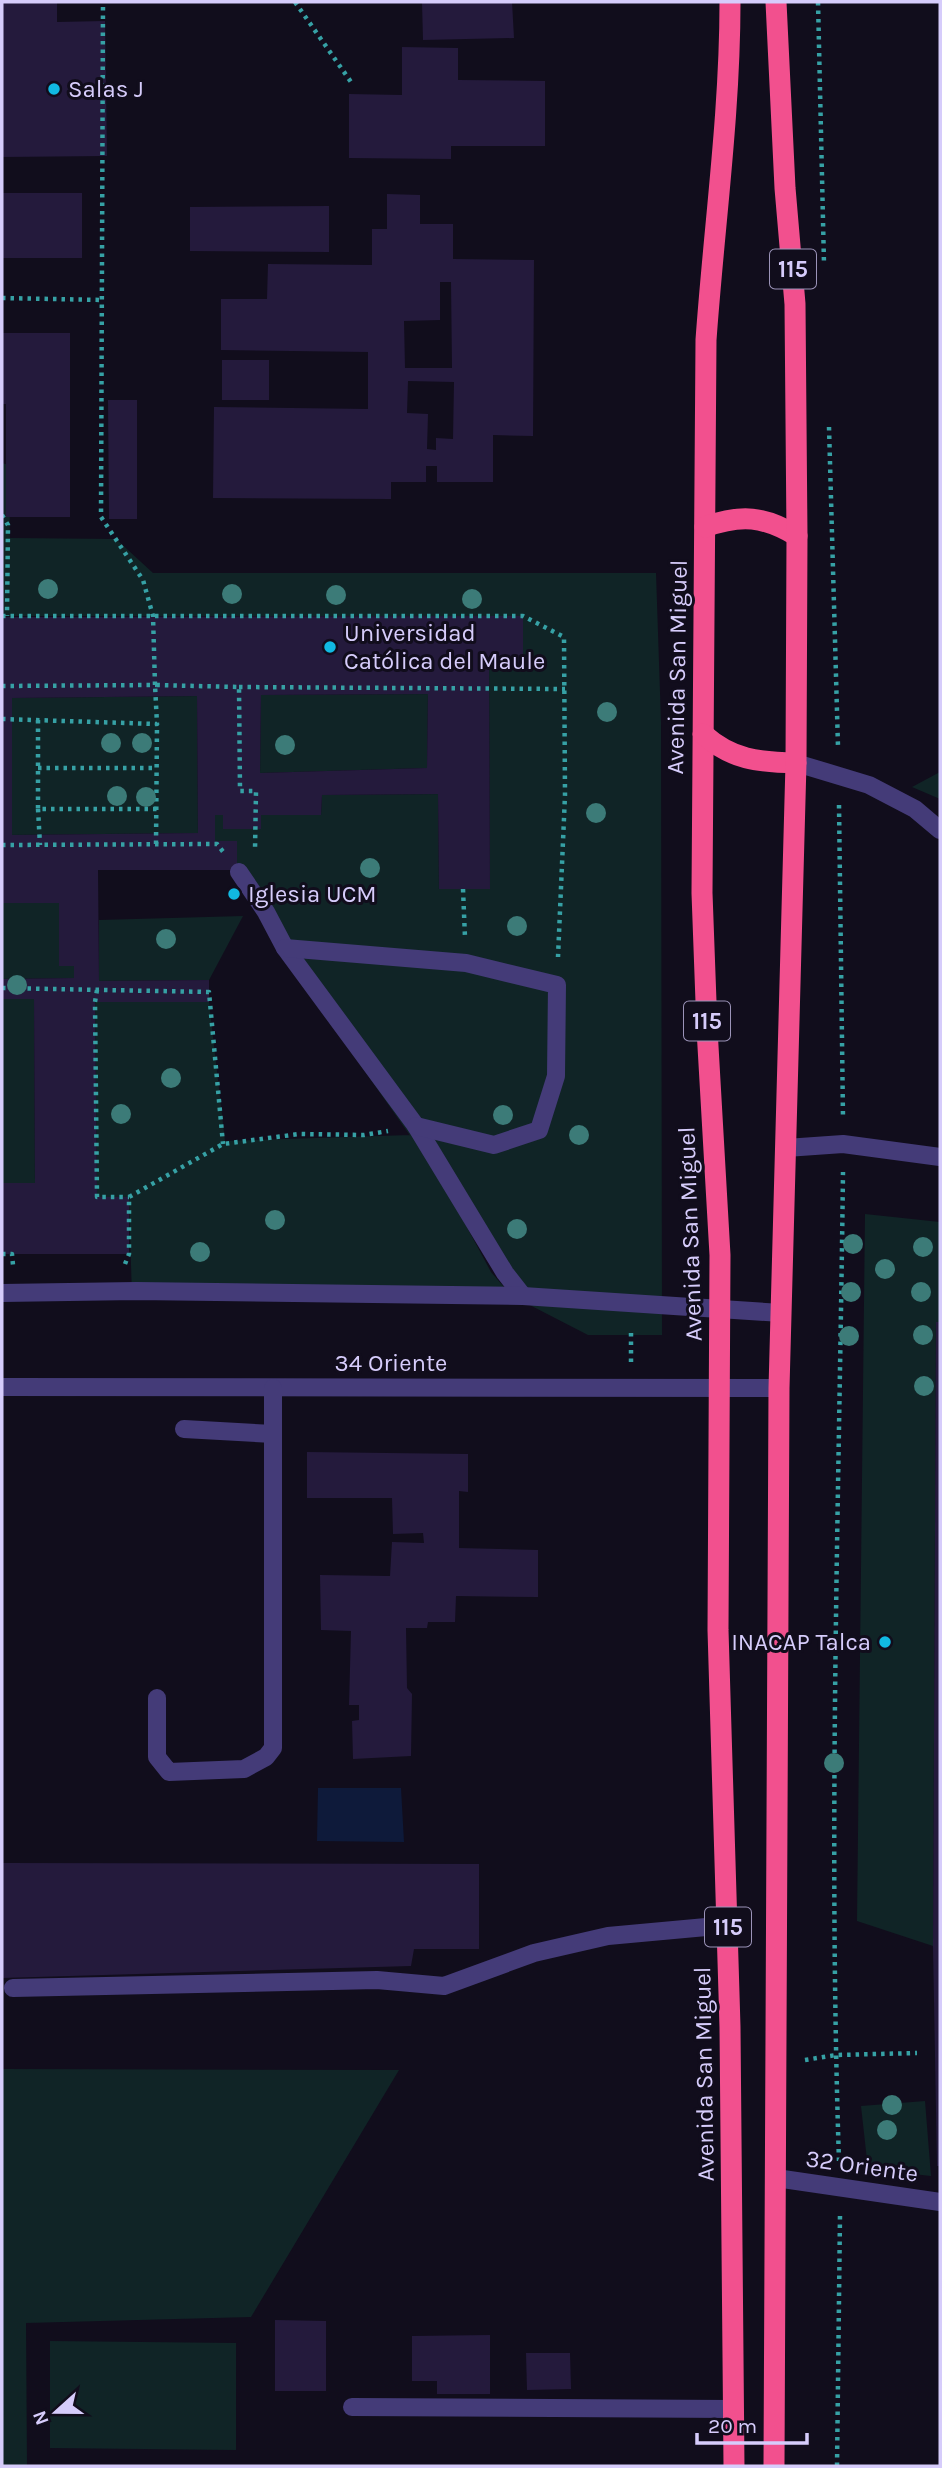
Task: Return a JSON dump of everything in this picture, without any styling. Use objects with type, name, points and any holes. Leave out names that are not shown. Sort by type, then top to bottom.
[{"type":"highway","name":"Avenida San Miguel","points":[[730,2],[726,138],[706,340],[702,893],[707,1029],[717,1176],[720,1308],[718,1630],[728,1925],[734,2466]]},
{"type":"highway","name":"115","points":[[775,2466],[779,1388],[796,762],[797,536],[795,304],[783,147],[776,2]]},
{"type":"highway","points":[[705,527],[725,520],[753,519],[780,526],[797,536]]},
{"type":"highway","points":[[703,734],[732,755],[750,760],[796,762]]},
{"type":"street","points":[[796,762],[869,785],[915,808],[940,830]]},
{"type":"street","points":[[239,872],[266,912],[285,948],[416,1126],[505,1273],[523,1296]]},
{"type":"street","points":[[285,948],[466,963],[557,985],[556,1076],[539,1130],[494,1145],[416,1126]]},
{"type":"street","points":[[786,1148],[843,1144],[940,1157]]},
{"type":"street","points":[[2,1293],[136,1291],[523,1296],[781,1313]]},
{"type":"street","name":"34 Oriente","points":[[2,1387],[779,1388]]},
{"type":"street","points":[[157,1698],[157,1757],[169,1772],[244,1769],[266,1757],[273,1748],[273,1388]]},
{"type":"street","points":[[184,1429],[273,1434]]},
{"type":"street","points":[[13,1988],[377,1980],[444,1986],[534,1953],[608,1936],[728,1925]]},
{"type":"street","name":"32 Oriente","points":[[776,2178],[940,2202]]},
{"type":"street","points":[[352,2407],[734,2409]]},
{"type":"path","points":[[103,2],[101,517],[144,580],[153,616],[157,724],[156,844]]},
{"type":"path","points":[[295,2],[351,82]]},
{"type":"path","points":[[818,2],[824,276]]},
{"type":"path","points":[[2,298],[102,300]]},
{"type":"path","points":[[828,415],[838,776],[843,1144],[836,1740],[836,2055],[840,2187],[837,2466]]},
{"type":"path","points":[[2,515],[8,526],[5,616],[523,616],[564,636],[565,795],[557,985]]},
{"type":"path","points":[[2,686],[565,689]]},
{"type":"path","points":[[240,687],[240,791],[256,791],[255,857]]},
{"type":"path","points":[[2,719],[157,724]]},
{"type":"path","points":[[38,720],[40,845]]},
{"type":"path","points":[[38,768],[157,768]]},
{"type":"path","points":[[38,809],[157,809]]},
{"type":"path","points":[[2,845],[217,844]]},
{"type":"path","points":[[463,889],[466,963]]},
{"type":"path","points":[[2,988],[209,992],[223,1144]]},
{"type":"path","points":[[97,990],[97,1197],[129,1197],[223,1144],[299,1134],[364,1135],[416,1126]]},
{"type":"path","points":[[124,1268],[129,1254],[129,1197]]},
{"type":"path","points":[[2,1254],[12,1254],[13,1267],[26,1267]]},
{"type":"path","points":[[630,1388],[632,1303]]},
{"type":"path","points":[[776,2065],[836,2055],[916,2053]]},
{"type":"green space","points":[[2,463],[9,465],[10,538],[116,539],[153,573],[656,573],[661,722],[662,1335],[588,1335],[520,1300],[462,1218],[491,1272],[510,1294],[132,1298],[129,1197],[97,1197],[95,1002],[209,1002],[225,1141],[410,1135],[281,952],[288,944],[237,870],[237,841],[215,841],[215,815],[223,815],[224,829],[260,829],[261,815],[321,815],[322,795],[438,794],[439,889],[490,889],[489,663],[523,616],[2,616]]},
{"type":"green space","points":[[428,694],[427,768],[260,773],[261,695]]},
{"type":"green space","points":[[197,696],[198,833],[12,835],[12,698]]},
{"type":"green space","points":[[940,772],[940,799],[912,787]]},
{"type":"green space","points":[[2,903],[59,903],[74,966],[74,978],[2,979]]},
{"type":"green space","points":[[243,916],[209,980],[99,981],[99,920]]},
{"type":"green space","points":[[2,999],[34,999],[35,1183],[2,1183]]},
{"type":"green space","points":[[865,1214],[940,1222],[940,1322],[936,1323],[933,1946],[857,1921]]},
{"type":"green space","points":[[2,2069],[399,2070],[251,2317],[26,2323],[27,2466],[2,2466]]},
{"type":"green space","points":[[925,2101],[931,2176],[868,2169],[861,2106]]},
{"type":"green space","points":[[50,2341],[236,2343],[236,2450],[50,2448]]},
{"type":"water","points":[[318,1788],[401,1788],[404,1842],[317,1841]]},
{"type":"building","name":"Salas J","points":[[2,2],[57,2],[57,22],[105,21],[107,156],[2,157]]},
{"type":"building","points":[[422,2],[512,2],[514,38],[423,40]]},
{"type":"building","points":[[402,47],[458,48],[458,80],[545,81],[545,146],[451,146],[451,159],[349,158],[349,94],[402,95]]},
{"type":"building","points":[[2,193],[82,193],[82,258],[2,258]]},
{"type":"building","points":[[387,194],[420,195],[420,224],[453,224],[453,259],[534,260],[533,436],[493,435],[493,482],[437,482],[437,466],[426,466],[426,482],[391,482],[391,499],[213,498],[214,407],[368,409],[368,352],[221,350],[221,299],[267,299],[268,264],[372,265],[372,229],[387,229]],"holes":[[[440,282],[451,282],[452,368],[405,368],[404,321],[440,320]],[[408,381],[454,382],[453,439],[436,438],[436,450],[427,449],[428,414],[407,413]]]},
{"type":"building","points":[[329,206],[329,252],[190,251],[190,207]]},
{"type":"building","points":[[2,333],[70,333],[70,517],[6,517],[6,404],[2,404]]},
{"type":"building","points":[[222,360],[269,360],[269,400],[222,400]]},
{"type":"building","points":[[108,400],[137,400],[137,519],[109,519]]},
{"type":"building","points":[[523,616],[523,663],[489,663],[490,889],[439,889],[438,794],[322,795],[321,815],[261,815],[261,829],[223,829],[223,815],[215,815],[215,841],[237,841],[237,870],[98,870],[99,981],[209,980],[209,1002],[95,1002],[97,1197],[129,1197],[129,1254],[2,1254],[2,1183],[35,1183],[34,999],[2,999],[2,979],[74,978],[74,966],[59,966],[59,903],[2,903],[2,617]],"holes":[[[428,694],[427,768],[260,773],[261,695]],[[197,696],[198,833],[12,835],[12,698]]]},
{"type":"building","points":[[936,1322],[940,1322],[940,2166],[937,2166],[933,1946]]},
{"type":"building","points":[[307,1452],[468,1454],[468,1492],[459,1491],[459,1548],[538,1550],[538,1597],[456,1596],[455,1622],[428,1622],[427,1628],[406,1628],[407,1688],[412,1694],[411,1756],[353,1759],[352,1721],[359,1720],[359,1705],[349,1705],[351,1631],[321,1630],[320,1575],[390,1576],[392,1542],[424,1543],[423,1533],[393,1534],[392,1498],[307,1498]]},
{"type":"building","points":[[2,1863],[479,1864],[479,1949],[414,1949],[411,1966],[2,1978]]},
{"type":"building","points":[[275,2320],[326,2321],[326,2391],[275,2391]]},
{"type":"building","points":[[490,2335],[490,2394],[437,2394],[437,2381],[412,2381],[412,2336]]},
{"type":"building","points":[[526,2353],[570,2353],[571,2389],[527,2390]]},
{"type":"place","name":"Salas J","points":[[54,89]]},
{"type":"place","name":"Universidad Católica del Maule","points":[[330,647]]},
{"type":"place","name":"Iglesia UCM","points":[[234,894]]},
{"type":"place","name":"INACAP Talca","points":[[885,1642]]}]
